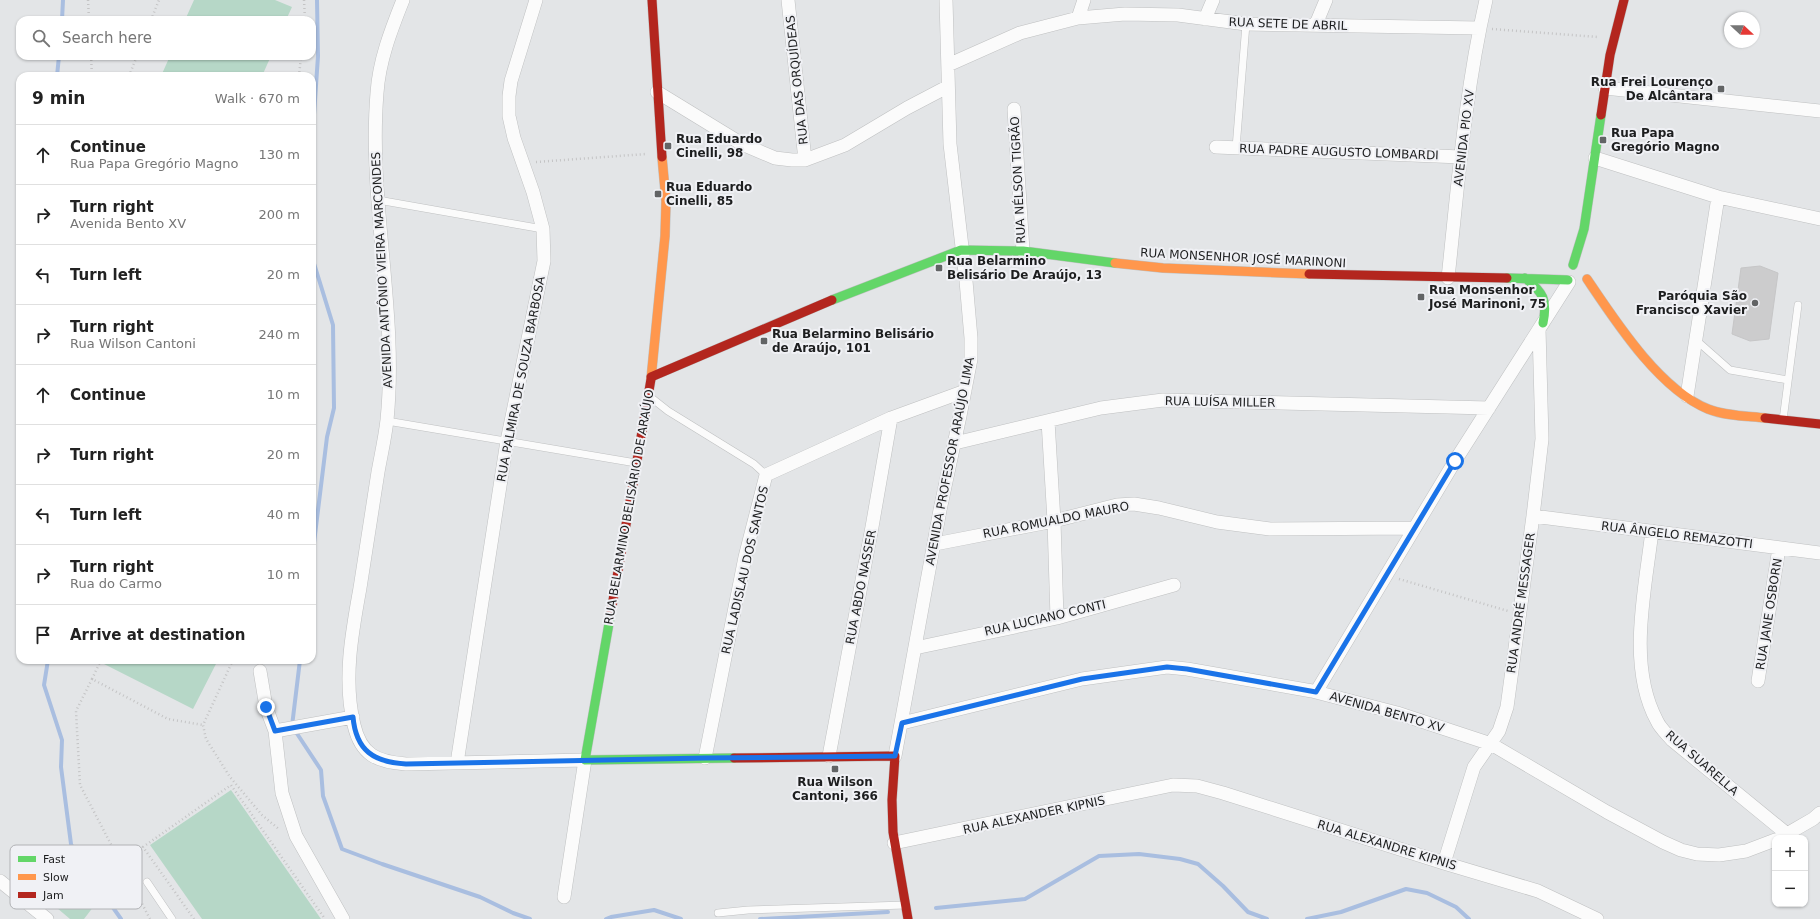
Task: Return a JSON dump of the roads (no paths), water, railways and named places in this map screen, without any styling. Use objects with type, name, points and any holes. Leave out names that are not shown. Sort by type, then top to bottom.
[{"type":"street","name":"AVENIDA ANTÔNIO VIEIRA MARCONDES","points":[[403,0],[381,65],[377,92],[375,142],[389,373],[387,421],[351,642],[350,694],[358,738],[365,751],[375,758],[390,763],[406,764],[585,760]]},
{"type":"street","name":"RUA PALMIRA DE SOUZA BARBOSA","points":[[457,763],[507,441],[544,261],[543,229],[534,192],[522,163],[509,116],[509,96],[524,36],[536,0]]},
{"type":"street","points":[[652,0],[661,153],[666,201],[665,236],[652,376]]},
{"type":"street","name":"RUA DAS ORQUÍDEAS","points":[[788,0],[805,160]]},
{"type":"street","name":"AVENIDA PROFESSOR ARAÚJO LIMA","points":[[908,919],[907,905],[894,844],[891,792],[895,756],[940,510],[965,391],[970,359],[971,338],[950,144],[947,87],[948,65],[946,0]]},
{"type":"street","points":[[1078,18],[1084,0]]},
{"type":"street","points":[[1205,19],[1213,0]]},
{"type":"street","points":[[1316,24],[1326,0]]},
{"type":"street","name":"AVENIDA PIO XV","points":[[1448,278],[1461,157],[1479,28],[1486,0]]},
{"type":"street","points":[[1574,278],[1584,229],[1613,38],[1624,0]]},
{"type":"street","name":"RUA SETE DE ABRIL","points":[[948,65],[1020,33],[1078,18],[1125,14],[1178,15],[1246,24],[1316,24],[1479,28]]},
{"type":"street","points":[[657,92],[757,152],[775,158],[805,160],[845,145],[907,108],[947,87]]},
{"type":"street","points":[[1605,88],[1820,111]]},
{"type":"street","name":"RUA NÉLSON TIGRÃO","points":[[1014,109],[1023,251]]},
{"type":"street","name":"RUA PADRE AUGUSTO LOMBARDI","points":[[1216,147],[1461,157]]},
{"type":"street","points":[[1595,158],[1718,197],[1820,219]]},
{"type":"street","points":[[1686,396],[1718,197]]},
{"type":"street","points":[[1316,692],[1385,575],[1544,321],[1574,278],[1585,267],[1584,229]]},
{"type":"street","name":"RUA MONSENHOR JOSÉ MARINONI","points":[[961,250],[1023,251],[1091,261],[1186,269],[1311,275],[1448,278],[1574,278],[1578,264],[1585,267]]},
{"type":"street","name":"RUA BELARMINO BELISÁRIO DE ARAÚJO","points":[[564,897],[585,760],[638,464],[652,376],[818,306],[961,250]]},
{"type":"street","points":[[1525,278],[1544,295],[1546,305],[1544,321]]},
{"type":"street","points":[[1574,278],[1611,314],[1626,336],[1653,366],[1686,396],[1706,408],[1725,414],[1820,424]]},
{"type":"street","name":"RUA ANDRÉ MESSAGER","points":[[1444,863],[1471,773],[1481,755],[1499,732],[1507,707],[1534,516],[1542,439],[1544,321]]},
{"type":"street","name":"RUA LADISLAU DOS SANTOS","points":[[705,758],[746,557],[766,475],[890,418],[965,391]]},
{"type":"street","name":"RUA LUÍSA MILLER","points":[[955,443],[1101,408],[1163,400],[1489,408]]},
{"type":"street","name":"RUA ABDO NASSER","points":[[829,756],[872,527],[890,418]]},
{"type":"street","points":[[1048,421],[1054,521],[1056,618]]},
{"type":"street","name":"RUA ROMUALDO MAURO","points":[[935,544],[1054,521],[1117,505],[1134,504],[1159,508],[1217,522],[1270,529],[1414,528]]},
{"type":"street","name":"RUA ÂNGELO REMAZOTTI","points":[[1534,516],[1820,553]]},
{"type":"street","name":"RUA SUARELLA","points":[[1652,531],[1640,642],[1641,670],[1647,697],[1657,722],[1672,740],[1783,835]]},
{"type":"street","name":"RUA JANE OSBORN","points":[[1758,681],[1779,548]]},
{"type":"street","name":"RUA LUCIANO CONTI","points":[[915,648],[1056,618],[1174,585]]},
{"type":"street","name":"AVENIDA BENTO XV","points":[[902,723],[1082,679],[1167,667],[1187,669],[1316,692],[1397,713],[1491,744],[1606,812],[1681,850],[1697,854],[1719,855],[1746,851],[1772,841]]},
{"type":"street","points":[[260,671],[266,707],[275,731],[282,793],[296,836],[343,919]]},
{"type":"street","points":[[275,731],[353,717]]},
{"type":"street","points":[[585,760],[895,756]]},
{"type":"street","name":"RUA ALEXANDRE KIPNIS","points":[[1173,785],[1196,786],[1223,793],[1538,891],[1597,919]]},
{"type":"street","name":"RUA ALEXANDER KIPNIS","points":[[894,844],[1173,785]]},
{"type":"street","points":[[1786,835],[1813,819],[1820,813]]},
{"type":"street","points":[[0,881],[10,889]]},
{"type":"street","points":[[35,909],[47,919]]},
{"type":"lane","points":[[1236,148],[1246,24]]},
{"type":"lane","points":[[378,200],[543,229]]},
{"type":"lane","points":[[1783,420],[1798,305]]},
{"type":"lane","points":[[1696,340],[1730,370],[1788,380]]},
{"type":"lane","points":[[648,396],[668,411],[748,460],[766,475]]},
{"type":"lane","points":[[387,421],[638,464]]},
{"type":"lane","points":[[147,882],[172,919]]},
{"type":"lane","points":[[718,913],[748,910],[907,905]]},
{"type":"waterway","points":[[62,16],[63,0]]},
{"type":"waterway","points":[[316,85],[318,56],[317,0]]},
{"type":"waterway","points":[[57,72],[59,60]]},
{"type":"waterway","points":[[316,270],[333,325],[334,408],[327,437],[316,526]]},
{"type":"waterway","points":[[47,664],[44,685],[62,740],[61,767],[71,845]]},
{"type":"waterway","points":[[300,664],[292,726],[321,770],[323,796],[342,849],[480,897],[513,913],[530,919]]},
{"type":"waterway","points":[[936,908],[1025,899],[1099,856],[1139,854],[1180,859],[1198,864],[1223,886],[1248,912],[1267,919]]},
{"type":"waterway","points":[[1307,919],[1341,912],[1406,889],[1427,893],[1456,907],[1469,919]]},
{"type":"waterway","points":[[114,909],[121,919]]},
{"type":"waterway","points":[[606,919],[654,910],[681,919]]},
{"type":"waterway","points":[[760,919],[888,912]]},
{"type":"place","name":"Rua Frei Lourenço De Alcântara","points":[[1721,89]]},
{"type":"place","name":"Rua Papa Gregório Magno","points":[[1603,140]]},
{"type":"place","name":"Rua Eduardo Cinelli, 98","points":[[668,146]]},
{"type":"place","name":"Rua Eduardo Cinelli, 85","points":[[658,194]]},
{"type":"place","name":"Rua Belarmino Belisário De Araújo, 13","points":[[939,268]]},
{"type":"place","name":"Rua Monsenhor José Marinoni, 75","points":[[1421,297]]},
{"type":"place","name":"Paróquia São Francisco Xavier","points":[[1755,303]]},
{"type":"place","name":"Rua Belarmino Belisário de Araújo, 101","points":[[764,341]]},
{"type":"place","name":"Rua Wilson Cantoni, 366","points":[[835,769]]}]
